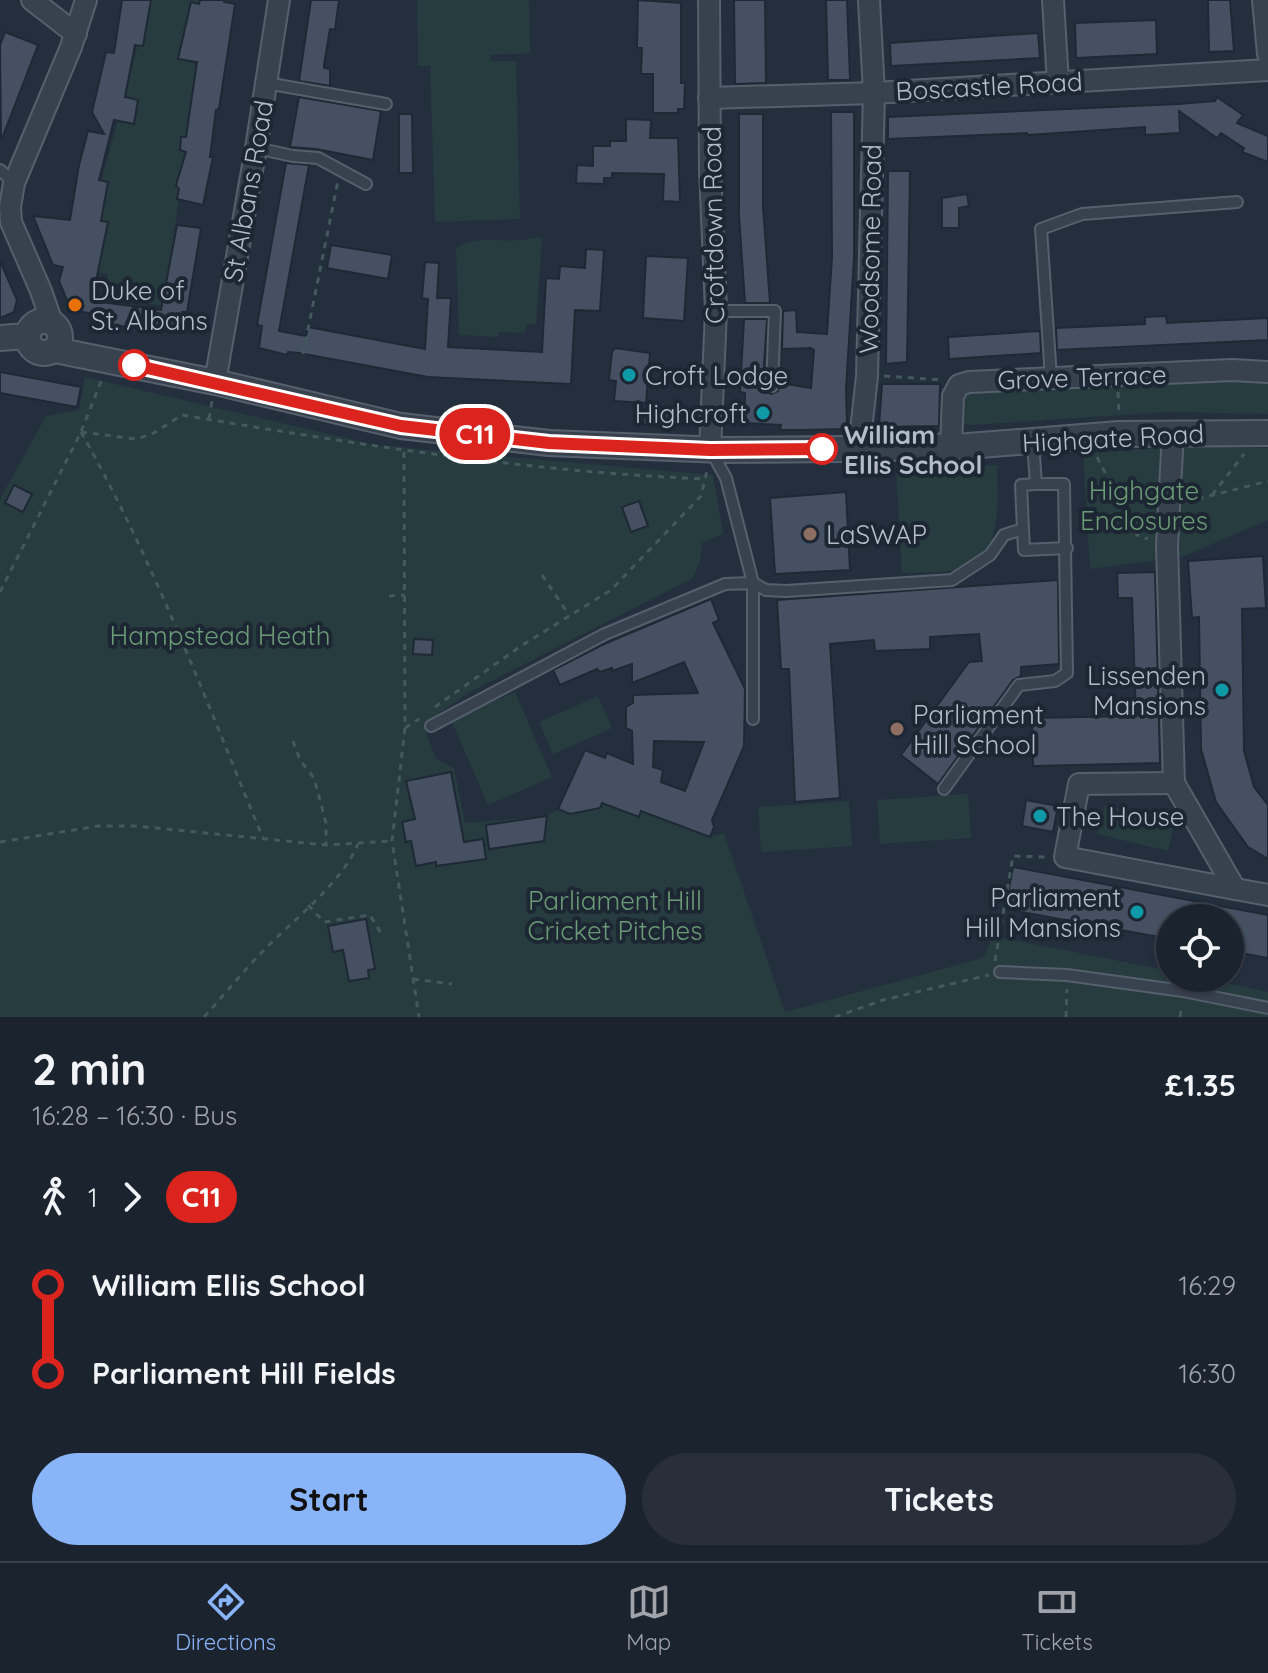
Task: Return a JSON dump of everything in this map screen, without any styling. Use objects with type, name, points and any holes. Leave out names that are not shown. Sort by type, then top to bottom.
[{"type":"street","points":[[32,0],[76,34]]},
{"type":"street","points":[[52,323],[11,222],[7,177],[76,34],[86,0]]},
{"type":"street","name":"St Albans Road","points":[[215,382],[279,0]]},
{"type":"street","name":"Croftdown Road","points":[[709,0],[716,311],[710,450]]},
{"type":"street","name":"Woodsome Road","points":[[859,449],[867,376],[874,93],[869,0]]},
{"type":"street","points":[[1053,0],[1058,83]]},
{"type":"street","points":[[1263,0],[1268,54]]},
{"type":"street","name":"Boscastle Road","points":[[709,98],[874,93],[1268,70]]},
{"type":"street","points":[[45,321],[57,327],[60,339],[55,350],[37,352],[28,336],[33,325],[45,321]]},
{"type":"street","points":[[0,338],[28,336]]},
{"type":"street","name":"Highgate Road","points":[[55,350],[215,382],[401,426],[549,443],[710,450],[859,449],[1119,434],[1258,433]]},
{"type":"street","name":"Grove Terrace","points":[[951,446],[953,396],[959,385],[969,382],[1232,370],[1268,372]]},
{"type":"street","points":[[1173,432],[1167,545],[1174,783],[1235,889]]},
{"type":"street","points":[[1174,783],[1079,784],[1065,857],[1268,895]]},
{"type":"lane","points":[[266,83],[386,104]]},
{"type":"lane","points":[[256,148],[318,158],[366,184]]},
{"type":"lane","points":[[1051,378],[1041,229],[1082,214],[1237,202]]},
{"type":"lane","points":[[716,311],[775,311],[772,386]]},
{"type":"lane","points":[[1033,441],[1036,484]]},
{"type":"lane","points":[[710,450],[726,478],[753,583],[753,719]]},
{"type":"lane","points":[[944,789],[1019,685],[1055,681],[1067,673],[1067,548],[1064,484],[1021,485],[1024,550],[1067,548]]},
{"type":"lane","points":[[431,726],[605,634],[725,584],[753,583],[766,590],[786,591],[952,580],[990,555],[1004,535],[1023,529]]},
{"type":"lane","points":[[1000,972],[1067,975],[1183,991],[1268,1008]]},
{"type":"path","points":[[303,354],[340,170]]},
{"type":"path","points":[[0,592],[81,432],[103,376]]},
{"type":"path","points":[[867,376],[940,379],[959,385]]},
{"type":"path","points":[[1118,376],[1119,434]]},
{"type":"path","points":[[81,432],[136,439],[152,434],[182,415],[404,452],[611,473],[706,479]]},
{"type":"path","points":[[401,426],[404,452],[405,728],[392,841],[419,1017]]},
{"type":"path","points":[[81,432],[147,558],[263,838]]},
{"type":"path","points":[[1212,495],[1258,433]]},
{"type":"path","points":[[1095,436],[1101,468],[1112,482],[1137,535],[1167,545]]},
{"type":"path","points":[[431,710],[569,615],[611,590],[701,496],[710,450]]},
{"type":"path","points":[[1169,507],[1268,481]]},
{"type":"path","points":[[542,575],[569,615]]},
{"type":"path","points":[[389,596],[405,595]]},
{"type":"path","points":[[405,728],[418,719]]},
{"type":"path","points":[[293,741],[300,760],[314,778],[326,823],[326,845]]},
{"type":"path","points":[[0,842],[111,826],[326,845],[392,841]]},
{"type":"path","points":[[204,1017],[254,960],[339,874],[358,844]]},
{"type":"path","points":[[835,1017],[883,1000],[1000,972],[994,959],[1013,856],[1065,857]]},
{"type":"path","points":[[308,905],[324,922],[370,915],[381,933]]},
{"type":"path","points":[[1066,1017],[1067,975]]},
{"type":"path","points":[[413,979],[452,984]]},
{"type":"green space","points":[[150,0],[202,0],[184,60],[197,65],[164,306],[104,298],[108,274],[96,273],[91,220]]},
{"type":"green space","points":[[417,0],[529,0],[530,53],[490,55],[491,61],[516,61],[520,219],[435,222],[430,66],[418,66]]},
{"type":"green space","points":[[542,238],[536,324],[526,324],[525,333],[499,332],[498,337],[459,335],[456,249],[482,240]]},
{"type":"green space","name":"Hampstead Heath","points":[[85,377],[376,445],[713,475],[723,534],[702,543],[700,561],[693,578],[470,692],[423,724],[436,759],[454,768],[465,823],[547,816],[558,809],[570,814],[600,808],[602,803],[638,817],[641,811],[710,837],[724,833],[785,1012],[983,958],[993,936],[1156,968],[1156,992],[1244,992],[1244,987],[1268,992],[1268,1017],[0,1017],[0,499],[46,416],[79,410]]},
{"type":"green space","points":[[1268,379],[1268,414],[1167,412],[973,425],[961,421],[964,402],[976,386]]},
{"type":"green space","name":"Highgate Enclosures","points":[[1200,446],[1268,448],[1268,520],[1182,557],[1090,569],[1083,452]]},
{"type":"green space","points":[[997,465],[995,526],[984,551],[974,562],[959,569],[902,573],[896,471]]},
{"type":"green space","points":[[515,692],[552,777],[488,805],[451,720]]},
{"type":"green space","points":[[598,696],[612,728],[553,754],[539,722]]},
{"type":"green space","points":[[968,794],[971,838],[880,844],[877,800]]},
{"type":"green space","points":[[849,801],[852,846],[761,852],[758,807]]},
{"type":"green space","points":[[1105,805],[1175,821],[1168,851],[1097,834]]},
{"type":"building","points":[[122,0],[151,0],[143,46],[135,45],[125,97],[138,100],[134,124],[114,120],[99,180],[108,182],[101,221],[108,222],[92,301],[161,310],[177,225],[201,228],[187,312],[182,312],[177,333],[111,325],[112,322],[100,321],[101,315],[71,310],[59,281],[63,267],[53,265],[33,216],[70,220],[88,131],[104,134],[92,112],[106,52],[114,53]]},
{"type":"building","points":[[200,0],[224,0],[235,4],[203,205],[177,199],[179,189],[176,185],[186,152],[180,150],[181,137],[186,137],[197,62],[178,59],[191,2],[199,4]]},
{"type":"building","points":[[311,0],[339,0],[335,30],[330,29],[324,65],[324,68],[330,69],[330,86],[299,81]]},
{"type":"building","points":[[638,0],[681,3],[681,83],[685,83],[684,109],[678,109],[678,113],[653,113],[653,74],[641,74],[642,48],[637,48]]},
{"type":"building","points":[[734,0],[765,0],[766,83],[735,84]]},
{"type":"building","points":[[826,0],[847,0],[850,80],[828,80]]},
{"type":"building","points":[[1208,0],[1230,0],[1234,51],[1209,52]]},
{"type":"building","points":[[1156,20],[1157,54],[1076,58],[1075,23]]},
{"type":"building","points":[[5,32],[38,45],[1,141],[0,45]]},
{"type":"building","points":[[1038,33],[1040,58],[891,66],[890,43]]},
{"type":"building","points":[[299,97],[381,111],[373,160],[290,147]]},
{"type":"building","points":[[1217,97],[1243,115],[1237,123],[1268,136],[1268,162],[1242,152],[1244,148],[1221,133],[1217,138],[1179,111],[1180,133],[1145,135],[1145,127],[1028,135],[888,139],[888,117],[1178,104],[1215,101]]},
{"type":"building","points":[[831,112],[854,112],[854,258],[846,389],[847,424],[842,429],[780,430],[781,425],[744,423],[745,393],[740,392],[744,319],[767,319],[763,381],[765,390],[771,394],[778,391],[780,383],[811,388],[814,350],[782,349],[783,311],[796,310],[797,332],[827,334],[832,257]]},
{"type":"building","points":[[399,114],[412,114],[413,173],[399,173]]},
{"type":"building","points":[[739,114],[763,114],[763,206],[770,303],[745,303],[739,215]]},
{"type":"building","points":[[626,119],[651,120],[650,138],[678,138],[680,202],[663,201],[664,174],[612,173],[612,178],[604,178],[604,184],[576,183],[577,165],[593,166],[593,146],[610,146],[610,141],[626,141]]},
{"type":"building","points":[[286,163],[309,165],[279,331],[306,336],[308,327],[425,349],[428,299],[422,298],[425,262],[439,263],[437,298],[451,298],[448,347],[542,352],[546,278],[559,279],[560,266],[585,268],[586,249],[604,250],[600,311],[575,310],[571,384],[428,377],[259,348],[262,326],[257,325]]},
{"type":"building","points":[[888,171],[910,171],[907,362],[886,364]]},
{"type":"building","points":[[967,194],[969,206],[959,208],[959,228],[942,228],[942,198]]},
{"type":"building","points":[[331,245],[392,255],[388,279],[327,268]]},
{"type":"building","points":[[646,256],[688,258],[684,321],[643,318]]},
{"type":"building","points":[[0,261],[17,300],[14,312],[0,318]]},
{"type":"building","points":[[1166,316],[1167,323],[1268,318],[1268,340],[1057,350],[1056,328],[1145,324],[1145,317]]},
{"type":"building","points":[[1040,331],[1041,353],[949,359],[948,337]]},
{"type":"building","name":"Croft Lodge","points":[[615,348],[650,353],[646,403],[614,401],[616,381],[609,380]]},
{"type":"building","points":[[0,372],[81,387],[77,407],[0,393]]},
{"type":"building","points":[[882,384],[940,384],[939,426],[879,427]]},
{"type":"building","points":[[645,409],[669,411],[667,427],[643,424]]},
{"type":"building","points":[[14,485],[32,494],[23,512],[5,503]]},
{"type":"building","name":"LaSWAP","points":[[846,492],[850,570],[775,574],[770,498]]},
{"type":"building","points":[[639,501],[648,526],[631,532],[622,507]]},
{"type":"building","name":"Lissenden Mansions","points":[[1263,556],[1266,608],[1242,609],[1244,751],[1254,787],[1268,805],[1268,859],[1248,847],[1216,802],[1201,749],[1199,617],[1192,618],[1188,561]]},
{"type":"building","points":[[1155,572],[1160,763],[1033,766],[1032,718],[1136,716],[1132,598],[1118,598],[1117,573]]},
{"type":"building","points":[[1058,580],[1059,664],[1021,667],[1021,676],[1013,680],[938,784],[901,755],[969,662],[982,661],[979,634],[930,637],[930,649],[875,651],[874,640],[830,644],[840,798],[795,802],[789,669],[781,669],[777,600]]},
{"type":"building","points":[[711,599],[719,620],[713,623],[745,689],[744,746],[712,820],[714,827],[710,837],[641,811],[639,817],[602,803],[600,808],[570,814],[558,809],[585,750],[605,758],[607,753],[633,764],[632,731],[626,728],[626,707],[633,703],[633,695],[698,693],[684,662],[632,683],[632,664],[612,671],[612,668],[600,672],[597,669],[560,685],[553,670],[604,644]],"holes":[[[654,741],[704,742],[685,791],[661,782],[663,770],[653,767]]]},
{"type":"building","points":[[414,639],[433,640],[432,655],[413,654]]},
{"type":"building","points":[[451,772],[464,842],[483,839],[486,859],[416,866],[411,841],[406,842],[402,822],[415,819],[406,781]]},
{"type":"building","name":"The House","points":[[1026,800],[1058,806],[1053,832],[1022,826]]},
{"type":"building","points":[[547,816],[544,841],[489,849],[486,825]]},
{"type":"building","name":"Parliament Hill Mansions","points":[[1013,867],[1210,904],[1156,904],[1156,936],[1005,909]]},
{"type":"building","name":"Parliament Hill Mansions","points":[[1244,910],[1268,915],[1268,958],[1244,954]]},
{"type":"building","points":[[366,919],[375,969],[368,970],[369,978],[349,981],[343,950],[333,952],[328,926]]},
{"type":"bus line","name":"C11","points":[[134,365],[401,426],[549,443],[710,450],[822,449]]},
{"type":"place","name":"Duke of St. Albans","points":[[75,305]]},
{"type":"place","name":"Croft Lodge","points":[[629,375]]},
{"type":"place","name":"Highcroft","points":[[763,413]]},
{"type":"place","name":"William Ellis School","points":[[822,449]]},
{"type":"place","name":"LaSWAP","points":[[810,534]]},
{"type":"place","name":"Lissenden Mansions","points":[[1222,690]]},
{"type":"place","name":"Parliament Hill School","points":[[897,729]]},
{"type":"place","name":"The House","points":[[1040,816]]},
{"type":"place","name":"Parliament Hill Mansions","points":[[1137,912]]},
{"type":"park label","name":"Parliament Hill Cricket Pitches","points":[[615,915]]}]
